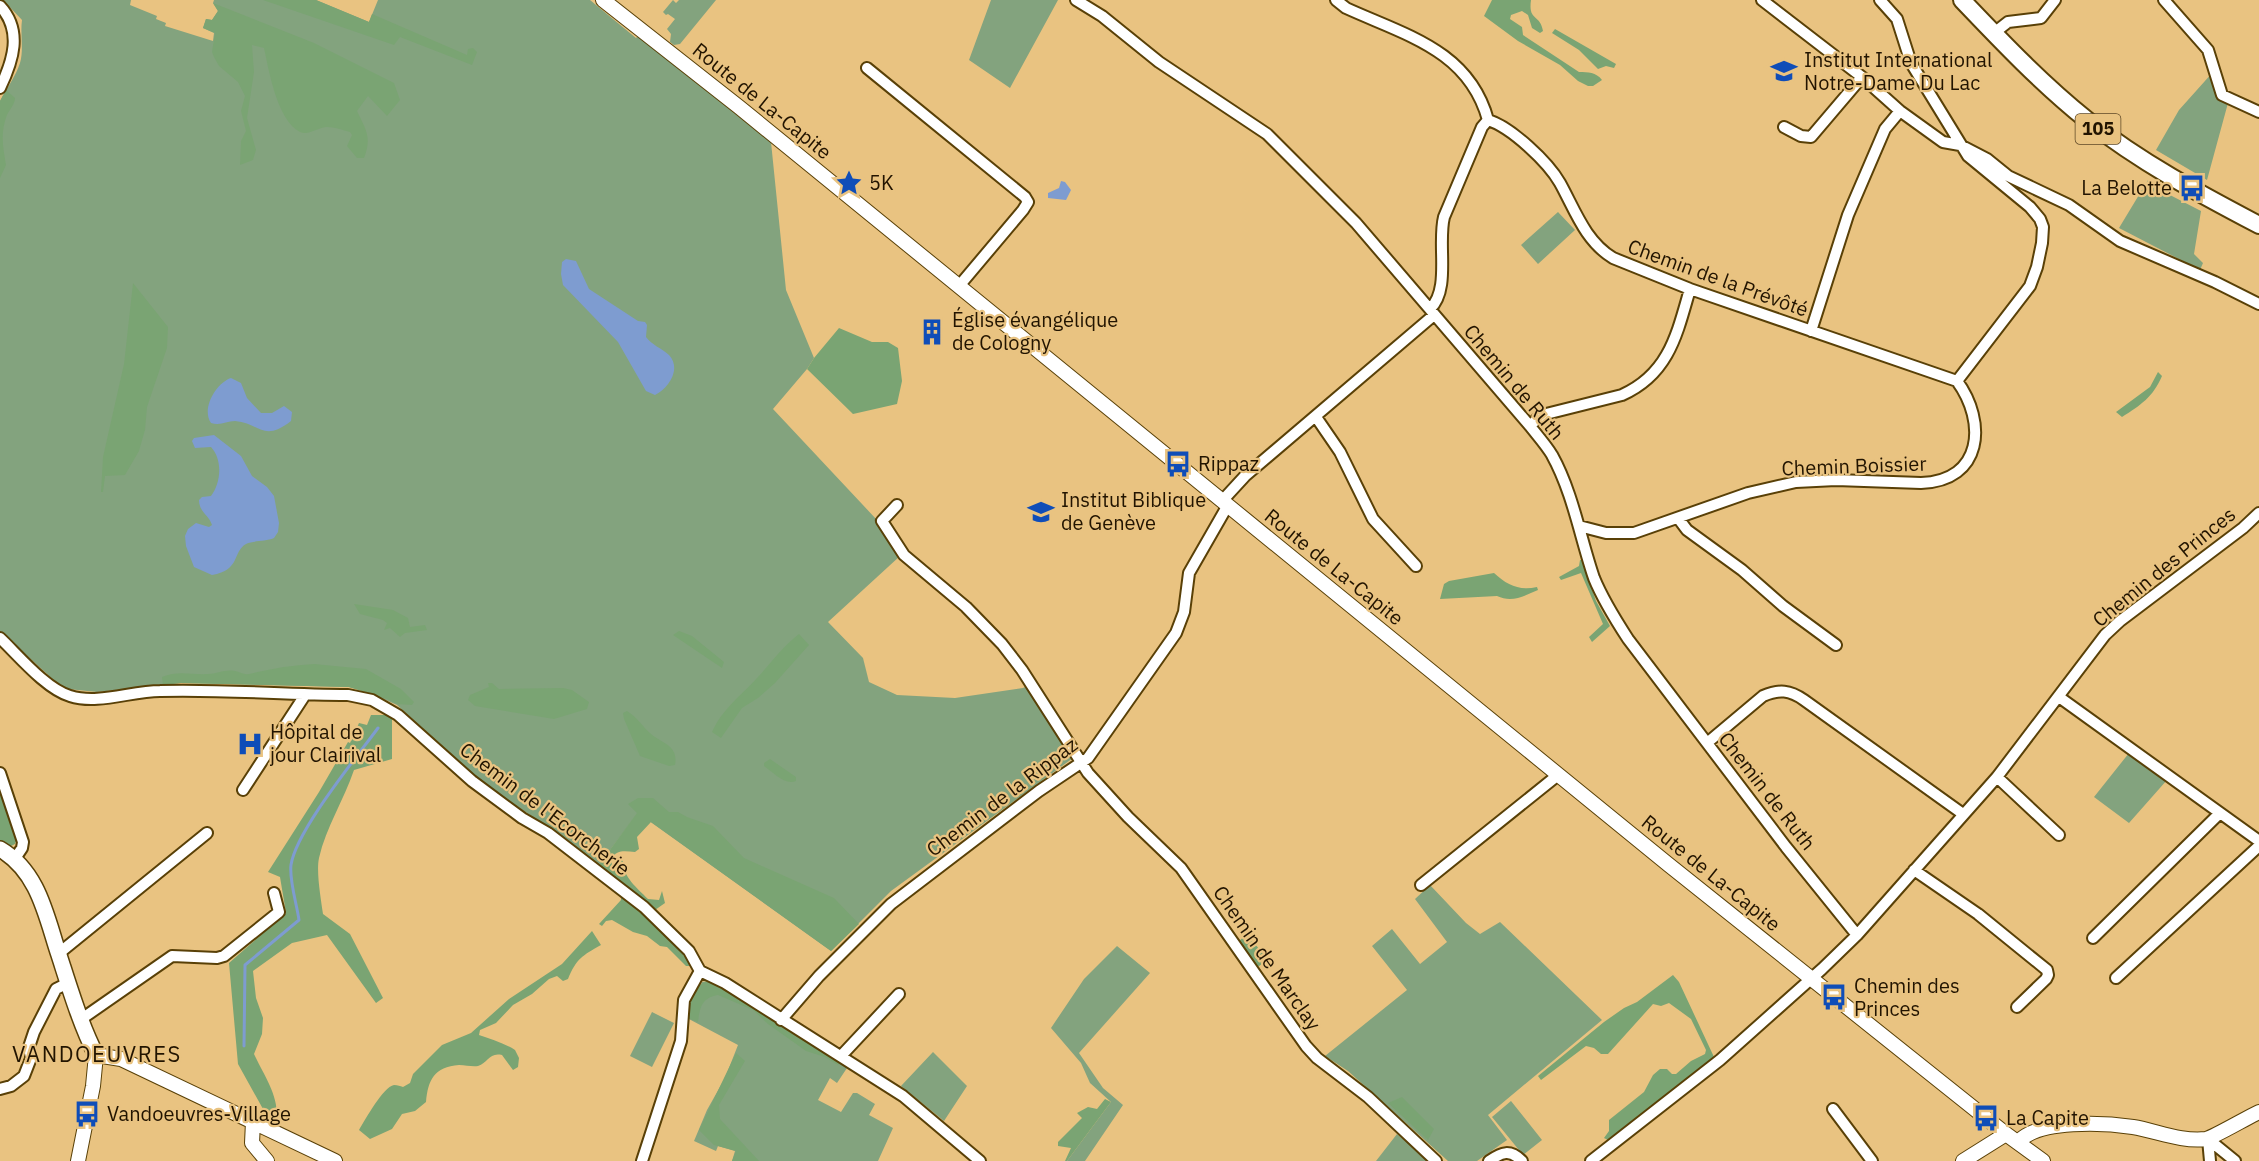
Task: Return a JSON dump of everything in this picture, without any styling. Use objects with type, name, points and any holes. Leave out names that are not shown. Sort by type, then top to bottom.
[{"type":"main road","name":"105","points":[[1962,0],[2061,99],[2099,129],[2174,178],[2259,225]]},
{"type":"main road","points":[[0,849],[26,872],[37,889],[81,1020],[96,1055]]},
{"type":"street","name":"Route de La-Capite","points":[[603,0],[731,100],[1558,774],[2006,1134],[2043,1161]]},
{"type":"street","name":"Chemin de Ruth","points":[[1076,0],[1102,16],[1160,62],[1267,134],[1356,223],[1530,426],[1555,461],[1567,489],[1594,576],[1606,604],[1628,639],[1786,847],[1857,935]]},
{"type":"street","points":[[1336,0],[1346,8],[1434,48],[1449,58],[1481,98],[1488,120],[1482,127],[1444,217],[1441,228],[1440,292],[1432,312]]},
{"type":"street","points":[[1762,0],[1862,77],[1900,111],[1943,142],[1960,145],[1987,159],[2008,176],[2069,205],[2120,241],[2215,282],[2259,304]]},
{"type":"street","points":[[1880,0],[1897,19],[1911,63],[1960,145],[1978,167],[2036,214],[2042,223],[2043,231],[2037,267],[2030,286],[1957,381]]},
{"type":"street","points":[[1994,33],[2008,22],[2041,18],[2055,0]]},
{"type":"street","points":[[2164,0],[2208,50],[2222,95],[2259,111]]},
{"type":"street","points":[[0,6],[13,27],[14,42],[12,58],[0,88]]},
{"type":"street","points":[[867,68],[1025,197],[1028,202],[959,286]]},
{"type":"street","points":[[1784,127],[1801,136],[1811,137],[1862,77]]},
{"type":"street","points":[[1811,331],[1848,215],[1885,129],[1900,111]]},
{"type":"street","name":"Chemin de la Prévôté","points":[[1488,120],[1499,124],[1515,135],[1551,171],[1559,181],[1587,233],[1602,252],[1620,262],[1690,288],[1957,381]]},
{"type":"street","points":[[1530,426],[1546,414],[1622,395],[1649,378],[1660,367],[1670,350],[1690,288]]},
{"type":"street","name":"Chemin de la Rippaz","points":[[781,1020],[819,976],[891,904],[1040,791],[1082,763],[1101,742],[1176,633],[1184,612],[1189,573],[1225,503],[1245,476],[1316,417],[1432,312]]},
{"type":"street","name":"Chemin Boissier","points":[[1579,526],[1606,533],[1625,534],[1647,530],[1775,485],[1829,480],[1928,483],[1948,477],[1967,460],[1975,445],[1976,435],[1973,412],[1957,381]]},
{"type":"street","points":[[1316,417],[1340,452],[1373,519],[1416,566]]},
{"type":"street","name":"Chemin de Marclay","points":[[897,505],[882,521],[904,555],[966,607],[1002,644],[1022,670],[1088,773],[1128,817],[1181,868],[1306,1046],[1317,1058],[1368,1097],[1436,1161]]},
{"type":"street","name":"Chemin des Princes","points":[[1591,1161],[1720,1060],[1857,935],[1997,777],[2059,697],[2091,651],[2120,621],[2243,528],[2259,513]]},
{"type":"street","points":[[1678,518],[1687,530],[1728,559],[1783,606],[1836,645]]},
{"type":"street","name":"Chemin de l'Ecorcherie","points":[[0,638],[49,684],[63,693],[78,698],[93,699],[169,691],[356,696],[372,700],[392,711],[472,781],[513,812],[548,833],[644,907],[689,951],[700,971]]},
{"type":"street","points":[[1707,743],[1764,696],[1773,692],[1790,692],[1963,814]]},
{"type":"street","points":[[243,790],[305,694]]},
{"type":"street","points":[[2059,697],[2220,813],[2259,844],[2116,978]]},
{"type":"street","points":[[0,773],[23,842],[14,860]]},
{"type":"street","points":[[1422,885],[1558,774]]},
{"type":"street","points":[[1997,777],[2059,835]]},
{"type":"street","points":[[2093,938],[2220,813]]},
{"type":"street","points":[[58,954],[207,833]]},
{"type":"street","points":[[1914,870],[1978,914],[2047,970],[2046,979],[2017,1007]]},
{"type":"street","points":[[81,1020],[172,956],[217,958],[224,956],[279,912],[274,892]]},
{"type":"street","points":[[642,1161],[681,1041],[684,1000],[700,971],[725,983],[914,1104],[980,1161]]},
{"type":"street","points":[[0,1089],[15,1084],[24,1076],[31,1058],[29,1047],[34,1032],[56,989],[68,983]]},
{"type":"street","points":[[842,1056],[899,994]]},
{"type":"street","points":[[78,1161],[93,1086],[96,1055],[121,1059],[335,1161]]},
{"type":"street","points":[[1833,1109],[1872,1161]]},
{"type":"street","points":[[2018,1142],[2029,1133],[2057,1126],[2073,1125],[2132,1127],[2181,1138],[2208,1138],[2259,1112]]},
{"type":"street","points":[[253,1122],[252,1143],[267,1161]]},
{"type":"street","points":[[1963,1161],[2006,1134]]},
{"type":"street","points":[[2208,1138],[2210,1161]]},
{"type":"street","points":[[2208,1138],[2235,1161]]},
{"type":"street","points":[[1489,1161],[1497,1155],[1508,1152],[1522,1161]]},
{"type":"green space","points":[[3,0],[131,0],[130,5],[157,16],[156,19],[166,23],[165,26],[213,41],[214,33],[203,28],[206,19],[212,20],[218,11],[213,3],[214,0],[316,0],[369,22],[378,0],[590,0],[771,142],[786,290],[814,358],[773,409],[877,520],[900,556],[828,622],[863,658],[869,682],[897,695],[955,698],[1027,686],[1073,758],[891,891],[831,951],[638,813],[598,866],[552,830],[483,783],[397,705],[370,693],[349,687],[181,683],[97,692],[68,689],[59,685],[0,631],[0,101],[20,63],[22,52],[22,20]]},
{"type":"green space","points":[[263,0],[316,0],[369,22],[372,14],[467,55],[468,49],[473,48],[477,52],[472,65],[400,37],[394,45]]},
{"type":"green space","points":[[673,0],[676,3],[679,0],[716,0],[680,44],[674,45],[670,42],[671,34],[667,29],[675,19],[663,12]]},
{"type":"green space","points":[[991,0],[1058,0],[1010,88],[969,60]]},
{"type":"green space","points":[[1492,0],[1531,0],[1531,12],[1542,25],[1543,31],[1540,33],[1532,28],[1528,15],[1522,11],[1511,15],[1510,19],[1522,27],[1523,35],[1579,72],[1589,72],[1602,80],[1593,86],[1588,86],[1578,81],[1560,65],[1518,41],[1484,16]]},
{"type":"green space","points":[[213,3],[314,43],[394,83],[400,100],[387,116],[368,96],[357,111],[368,139],[364,158],[357,158],[347,146],[352,135],[350,132],[327,127],[303,133],[292,126],[285,117],[275,94],[264,48],[252,45],[254,72],[247,118],[256,150],[253,160],[240,165],[241,141],[246,131],[241,111],[245,96],[238,82],[219,66],[214,57],[212,52],[215,33],[203,28],[206,19],[212,20],[218,11]]},
{"type":"green space","points":[[1555,29],[1616,64],[1614,68],[1606,66],[1598,69],[1579,50],[1552,33]]},
{"type":"green space","points":[[2213,72],[2228,103],[2207,180],[2156,150],[2179,110]]},
{"type":"green space","points":[[6,90],[15,98],[3,128],[6,165],[0,178],[0,101]]},
{"type":"green space","points":[[2148,180],[2168,194],[2201,211],[2194,254],[2203,263],[2200,270],[2119,228]]},
{"type":"green space","points":[[1558,212],[1575,230],[1538,264],[1521,245]]},
{"type":"green space","points":[[133,283],[168,327],[167,348],[147,407],[145,430],[139,451],[125,475],[105,476],[103,492],[101,492],[103,457],[124,364]]},
{"type":"green space","points":[[839,328],[872,342],[888,342],[898,348],[902,381],[897,404],[853,414],[807,369]]},
{"type":"green space","points":[[2158,372],[2162,376],[2155,390],[2146,400],[2122,417],[2116,412],[2150,387]]},
{"type":"green space","points":[[1582,560],[1596,601],[1610,626],[1592,642],[1589,637],[1603,624],[1581,573],[1561,580],[1559,577],[1579,566]]},
{"type":"green space","points":[[1494,573],[1514,586],[1537,587],[1538,590],[1513,599],[1497,596],[1440,599],[1444,584],[1449,581]]},
{"type":"green space","points":[[354,604],[393,610],[408,618],[410,627],[425,625],[427,630],[405,633],[400,637],[390,628],[384,630],[387,623],[383,620],[360,614]]},
{"type":"green space","points":[[679,631],[692,636],[724,662],[722,668],[673,635]]},
{"type":"green space","points":[[799,634],[809,645],[775,683],[742,708],[721,738],[712,732],[727,709]]},
{"type":"green space","points":[[314,664],[366,669],[401,689],[414,702],[412,705],[397,704],[349,687],[181,683],[163,685],[162,677],[185,673],[208,674],[228,671],[247,674],[281,667]]},
{"type":"green space","points":[[488,683],[492,683],[499,689],[563,688],[572,690],[589,702],[587,709],[554,719],[475,706],[468,700],[470,695],[489,687]]},
{"type":"green space","points":[[627,711],[651,734],[672,749],[676,758],[675,765],[669,766],[640,756],[624,719],[623,713]]},
{"type":"green space","points":[[371,715],[392,715],[392,759],[354,770],[326,835],[319,858],[318,871],[323,914],[350,934],[383,998],[376,1003],[327,935],[292,943],[253,971],[256,998],[263,1018],[262,1034],[254,1054],[274,1098],[276,1116],[274,1124],[257,1113],[263,1109],[238,1064],[229,963],[286,913],[280,877],[268,872],[348,742],[350,743],[359,723],[367,725]]},
{"type":"green space","points":[[2129,753],[2167,780],[2129,823],[2094,797]]},
{"type":"green space","points":[[770,759],[796,777],[796,781],[783,780],[764,766],[764,763]]},
{"type":"green space","points":[[0,787],[17,838],[15,844],[9,847],[0,842]]},
{"type":"green space","points":[[638,798],[653,798],[669,812],[678,812],[713,826],[744,858],[834,898],[859,924],[831,951],[651,822],[637,837],[639,849],[635,852],[619,852],[611,859],[615,867],[618,866],[620,860],[623,861],[628,877],[648,899],[659,900],[662,891],[665,903],[655,910],[598,866],[637,813],[628,804]]},
{"type":"green space","points":[[1430,885],[1466,923],[1480,934],[1500,922],[1602,1020],[1488,1115],[1507,1140],[1477,1161],[1448,1161],[1348,1071],[1325,1056],[1407,990],[1372,946],[1392,929],[1420,964],[1447,942],[1415,899]]},
{"type":"green space","points":[[621,893],[669,936],[691,966],[686,966],[667,947],[660,946],[647,936],[633,932],[612,920],[606,921],[602,926],[599,924],[621,900]]},
{"type":"green space","points":[[592,931],[601,945],[581,958],[568,979],[563,981],[557,976],[549,979],[532,994],[513,1005],[496,1023],[480,1030],[479,1035],[515,1050],[519,1058],[518,1067],[513,1070],[502,1055],[498,1054],[491,1056],[478,1066],[450,1066],[434,1076],[428,1087],[426,1102],[415,1111],[402,1114],[392,1129],[370,1139],[359,1130],[385,1091],[394,1085],[403,1087],[410,1083],[413,1074],[442,1045],[471,1033],[509,999],[562,964]]},
{"type":"green space","points":[[1247,934],[1268,960],[1256,968],[1239,941]]},
{"type":"green space","points":[[1117,946],[1150,973],[1079,1053],[1103,1088],[1123,1105],[1085,1161],[1067,1161],[1111,1102],[1090,1083],[1081,1063],[1051,1028],[1084,979]]},
{"type":"green space","points":[[1673,975],[1679,982],[1714,1057],[1608,1140],[1604,1138],[1609,1131],[1609,1120],[1644,1092],[1653,1075],[1660,1069],[1667,1069],[1672,1074],[1676,1074],[1691,1061],[1705,1054],[1706,1050],[1691,1019],[1669,1003],[1661,1006],[1653,1004],[1608,1054],[1601,1054],[1594,1048],[1586,1046],[1541,1080],[1538,1076],[1604,1022],[1637,1002]]},
{"type":"green space","points":[[708,981],[849,1065],[837,1083],[830,1078],[818,1100],[841,1112],[853,1093],[875,1104],[869,1115],[893,1128],[878,1161],[732,1161],[735,1151],[718,1146],[716,1151],[694,1141],[707,1110],[725,1078],[738,1045],[687,1018],[702,982]]},
{"type":"green space","points":[[708,981],[725,988],[841,1060],[838,1065],[825,1057],[806,1051],[768,1024],[753,1010],[718,995],[705,1001],[698,1022],[687,1018],[689,1005],[697,986]]},
{"type":"green space","points":[[652,1012],[674,1023],[652,1067],[630,1056]]},
{"type":"green space","points":[[933,1052],[967,1086],[944,1121],[901,1086]]},
{"type":"green space","points":[[736,1053],[745,1061],[719,1105],[720,1119],[759,1161],[732,1161],[736,1151],[714,1145],[699,1130]]},
{"type":"green space","points":[[1402,1097],[1434,1129],[1428,1140],[1388,1103]]},
{"type":"green space","points":[[1105,1099],[1111,1102],[1065,1161],[1071,1148],[1058,1146],[1058,1142],[1082,1118],[1077,1113],[1088,1107],[1097,1109]]},
{"type":"green space","points":[[1511,1101],[1542,1140],[1523,1155],[1492,1117]]},
{"type":"green space","points":[[1397,1134],[1429,1161],[1376,1161]]},
{"type":"water","points":[[1061,181],[1065,182],[1071,190],[1066,200],[1048,198],[1048,193],[1059,188]]},
{"type":"water","points":[[566,259],[576,261],[589,289],[638,321],[645,322],[646,337],[673,360],[672,378],[660,392],[655,395],[646,391],[618,342],[563,285],[562,262]]},
{"type":"water","points":[[231,378],[241,383],[247,398],[261,413],[272,413],[284,406],[292,412],[291,421],[274,431],[262,430],[243,422],[211,423],[208,411],[212,397],[220,385]]},
{"type":"water","points":[[214,435],[241,456],[252,476],[267,487],[274,496],[279,523],[278,532],[274,538],[246,544],[228,569],[212,575],[194,567],[186,546],[185,536],[188,529],[196,523],[209,527],[212,525],[201,508],[199,500],[202,497],[211,496],[214,491],[219,478],[219,465],[211,447],[195,448],[192,441],[194,438]]},
{"type":"waterway","points":[[244,1046],[245,965],[299,920],[291,871],[295,851],[328,795],[378,728]]},
{"type":"place","name":"Institut International Notre-Dame Du Lac","points":[[1784,71]]},
{"type":"place","name":"5K","points":[[849,183]]},
{"type":"place","name":"La Belotte","points":[[2192,188]]},
{"type":"place","name":"Église évangélique de Cologny","points":[[932,332]]},
{"type":"place","name":"Rippaz","points":[[1178,464]]},
{"type":"place","name":"Institut Biblique de Genève","points":[[1041,512]]},
{"type":"place","name":"Hôpital de jour Clairival","points":[[250,744]]},
{"type":"place","name":"Chemin des Princes","points":[[1834,997]]},
{"type":"place","name":"Vandoeuvres-Village","points":[[87,1114]]},
{"type":"place","name":"La Capite","points":[[1986,1118]]},
{"type":"district","name":"VANDOEUVRES","points":[[97,1054]]}]
